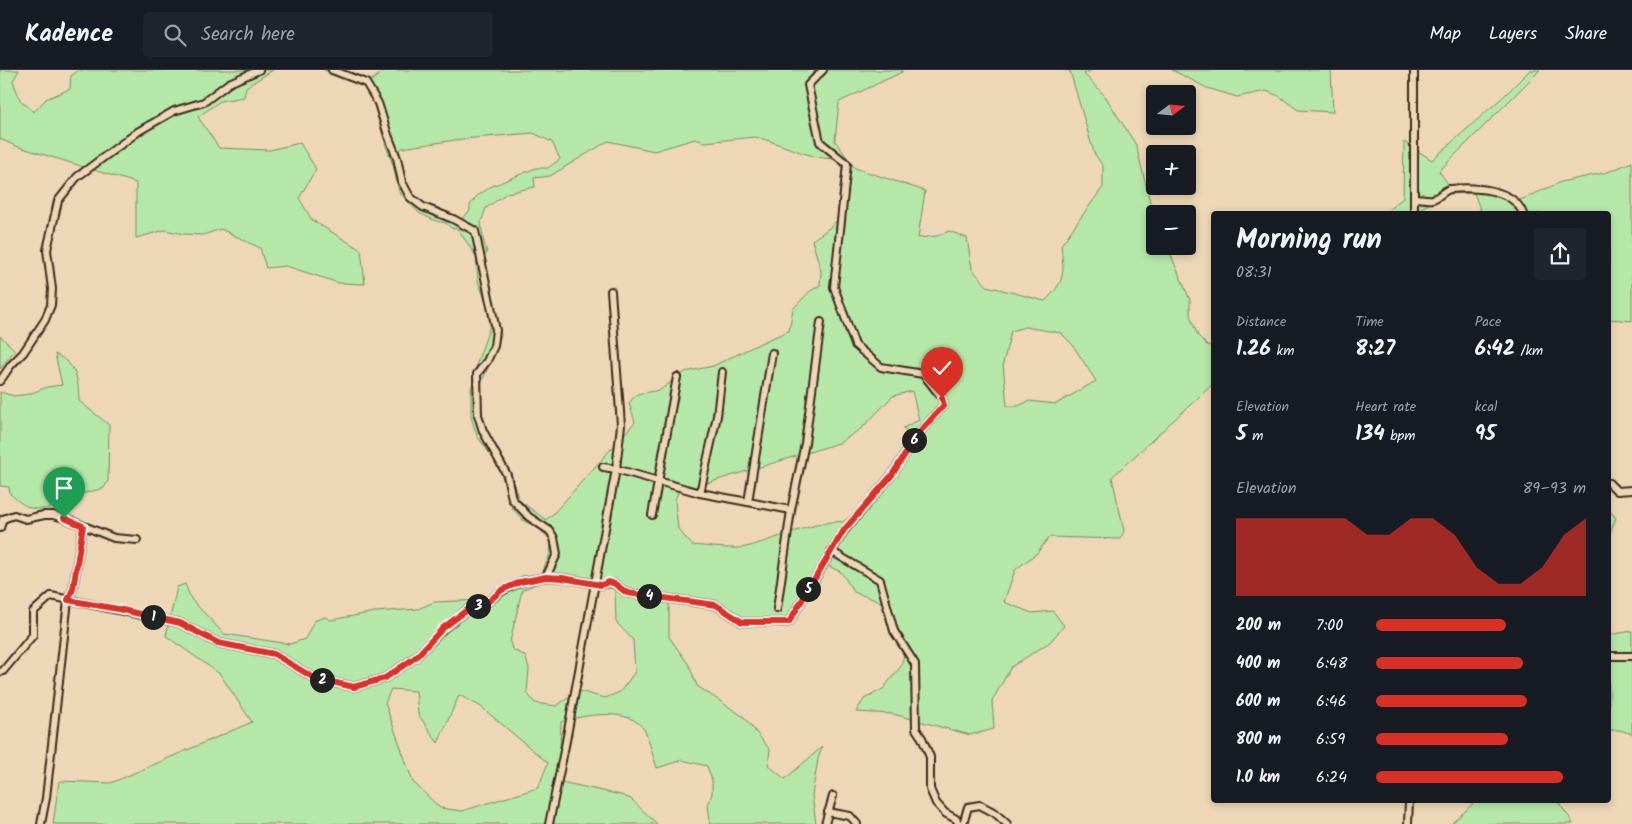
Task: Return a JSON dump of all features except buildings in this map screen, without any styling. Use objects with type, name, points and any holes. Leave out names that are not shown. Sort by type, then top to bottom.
[{"type":"street","points":[[0,381],[11,365],[23,354],[46,320],[52,289],[47,250],[58,202],[62,195],[78,177],[139,131],[174,111],[204,102],[229,83],[258,70]]},
{"type":"street","points":[[332,70],[366,83],[378,103],[397,158],[402,182],[410,197],[423,208],[454,219],[474,231],[496,330],[494,346],[487,361],[477,374],[478,415],[482,431],[507,475],[512,499],[529,517],[550,531],[554,538],[557,554],[546,577]]},
{"type":"street","points":[[0,672],[3,671],[33,635],[33,612],[51,596],[180,623],[218,643],[274,654],[314,678],[354,687],[385,678],[409,662],[443,628],[467,610],[489,601],[502,590],[520,582],[546,577],[601,585],[609,582],[627,593],[716,605],[742,622],[789,622],[844,530],[892,475],[918,434],[944,405],[942,398],[923,374],[881,367],[855,345],[834,287],[847,164],[820,142],[808,85],[822,70]]},
{"type":"street","points":[[1414,70],[1414,211]]},
{"type":"street","points":[[1414,198],[1433,199],[1448,189],[1489,190],[1510,197],[1520,206],[1522,211]]},
{"type":"street","points":[[549,824],[616,469],[621,424],[611,291]]},
{"type":"street","points":[[777,609],[791,510],[805,443],[821,322]]},
{"type":"street","points":[[748,502],[772,353]]},
{"type":"street","points":[[700,493],[717,416],[722,372]]},
{"type":"street","points":[[652,515],[677,377]]},
{"type":"street","points":[[603,467],[700,493],[791,510]]},
{"type":"street","points":[[1611,485],[1618,491],[1632,490]]},
{"type":"street","points":[[0,528],[4,519],[14,515],[26,519],[53,515],[114,538],[137,540]]},
{"type":"street","points":[[41,824],[46,798],[68,600],[73,589],[83,526]]},
{"type":"street","points":[[831,551],[880,580],[894,631],[916,664],[916,729],[930,757],[930,790],[936,803],[946,813],[956,818],[959,824]]},
{"type":"street","points":[[1611,656],[1632,656]]},
{"type":"street","points":[[825,824],[833,796]]},
{"type":"street","points":[[1408,824],[1409,803]]},
{"type":"street","points":[[963,824],[968,807],[980,804],[995,813],[1007,824]]},
{"type":"street","points":[[828,812],[850,816],[856,824]]},
{"type":"green space","points":[[0,70],[19,70],[13,81],[20,100],[34,112],[46,99],[70,89],[71,76],[79,70],[273,70],[246,87],[244,97],[220,101],[198,117],[219,148],[269,150],[300,143],[316,169],[299,198],[312,220],[361,250],[365,284],[339,283],[286,266],[266,268],[260,248],[221,229],[203,235],[183,234],[165,230],[136,238],[136,183],[16,146],[0,139]]},
{"type":"green space","points":[[324,70],[345,70],[372,80],[385,70],[902,70],[902,72],[839,102],[835,141],[855,168],[925,191],[918,238],[937,236],[949,231],[967,238],[972,269],[987,286],[1045,301],[1057,288],[1062,276],[1061,245],[1103,187],[1103,166],[1094,153],[1070,71],[1064,70],[1092,70],[1084,74],[1105,96],[1136,145],[1146,186],[1146,195],[1148,195],[1151,205],[1146,205],[1146,255],[1171,255],[1190,300],[1190,315],[1198,336],[1207,345],[1211,346],[1211,386],[1112,477],[1124,531],[1120,539],[1049,537],[1037,553],[1015,570],[1004,602],[1032,613],[1053,611],[1064,626],[1050,642],[1011,667],[992,701],[994,729],[970,735],[893,714],[856,712],[864,699],[883,689],[901,666],[904,655],[890,633],[881,602],[854,592],[841,572],[828,566],[788,627],[747,625],[708,607],[671,602],[669,604],[669,637],[689,665],[697,686],[744,717],[770,750],[768,765],[785,779],[822,747],[812,795],[816,824],[709,824],[708,805],[712,794],[712,780],[707,766],[682,760],[657,768],[645,731],[639,723],[618,715],[606,714],[561,722],[559,778],[561,782],[621,795],[631,799],[657,824],[53,824],[59,781],[111,783],[252,722],[220,674],[166,636],[177,587],[185,584],[191,599],[224,634],[290,644],[305,639],[314,621],[325,617],[331,620],[375,612],[418,609],[434,602],[485,600],[522,576],[542,574],[550,554],[551,540],[538,528],[524,521],[512,508],[496,462],[477,436],[471,417],[471,390],[477,363],[491,323],[478,281],[476,256],[458,229],[451,228],[446,223],[436,221],[419,213],[399,192],[393,165],[370,92],[361,83]],"holes":[[[533,133],[552,142],[560,159],[548,168],[536,168],[492,186],[477,196],[470,205],[470,211],[461,219],[436,207],[421,203],[407,188],[398,152],[402,148],[462,139]],[[755,137],[805,154],[836,159],[842,166],[842,199],[839,217],[831,227],[812,240],[821,271],[820,285],[809,292],[793,309],[789,331],[713,366],[685,372],[660,390],[637,394],[629,403],[635,422],[546,520],[519,500],[510,472],[484,430],[480,387],[501,335],[483,258],[487,253],[481,222],[486,208],[507,193],[535,187],[534,178],[550,176],[608,141],[654,151],[695,139],[705,142]],[[1025,327],[1061,333],[1072,344],[1096,381],[1056,404],[1029,401],[1018,406],[1007,406],[1003,364],[1011,331]],[[912,391],[919,420],[903,428],[910,434],[891,472],[855,513],[843,522],[823,524],[746,547],[734,548],[692,545],[678,529],[675,500],[678,492],[839,443],[862,428],[893,396]],[[568,581],[597,589],[610,586],[615,590],[616,622],[633,640],[635,672],[620,692],[605,698],[579,691],[556,706],[535,703],[527,693],[529,668],[525,656],[512,649],[510,642],[522,590],[540,582]],[[391,689],[416,691],[418,714],[438,743],[459,695],[480,706],[548,763],[538,788],[462,811],[440,808],[413,782],[385,703]]]},
{"type":"green space","points":[[1172,70],[1331,70],[1333,112],[1298,110],[1279,96],[1266,91],[1237,97],[1207,88]]},
{"type":"green space","points":[[1530,70],[1540,70],[1439,171],[1450,187],[1492,187],[1520,200],[1561,182],[1608,172],[1632,162],[1632,321],[1611,319],[1611,211],[1481,211],[1474,193],[1449,194],[1415,211],[1387,211],[1403,198],[1404,142],[1432,160],[1503,97]]},
{"type":"green space","points":[[0,336],[15,350],[0,369]]},
{"type":"green space","points":[[55,354],[68,363],[75,373],[79,401],[109,425],[108,481],[104,488],[86,493],[58,491],[56,507],[35,509],[26,506],[10,494],[9,487],[0,486],[0,392],[14,396],[62,385]]},
{"type":"green space","points":[[1611,512],[1616,518],[1611,530]]},
{"type":"green space","points":[[1632,631],[1632,734],[1620,730],[1611,730],[1611,635]]},
{"type":"green space","points":[[1474,803],[1559,803],[1573,824],[1451,824]]},
{"type":"route","points":[[64,518],[83,526],[73,589],[68,600],[180,623],[218,643],[274,654],[314,678],[354,687],[385,678],[416,657],[443,628],[467,610],[489,601],[502,590],[520,582],[546,577],[601,585],[609,582],[627,593],[716,605],[742,622],[789,622],[844,530],[892,475],[918,434],[944,405],[942,398]]}]
